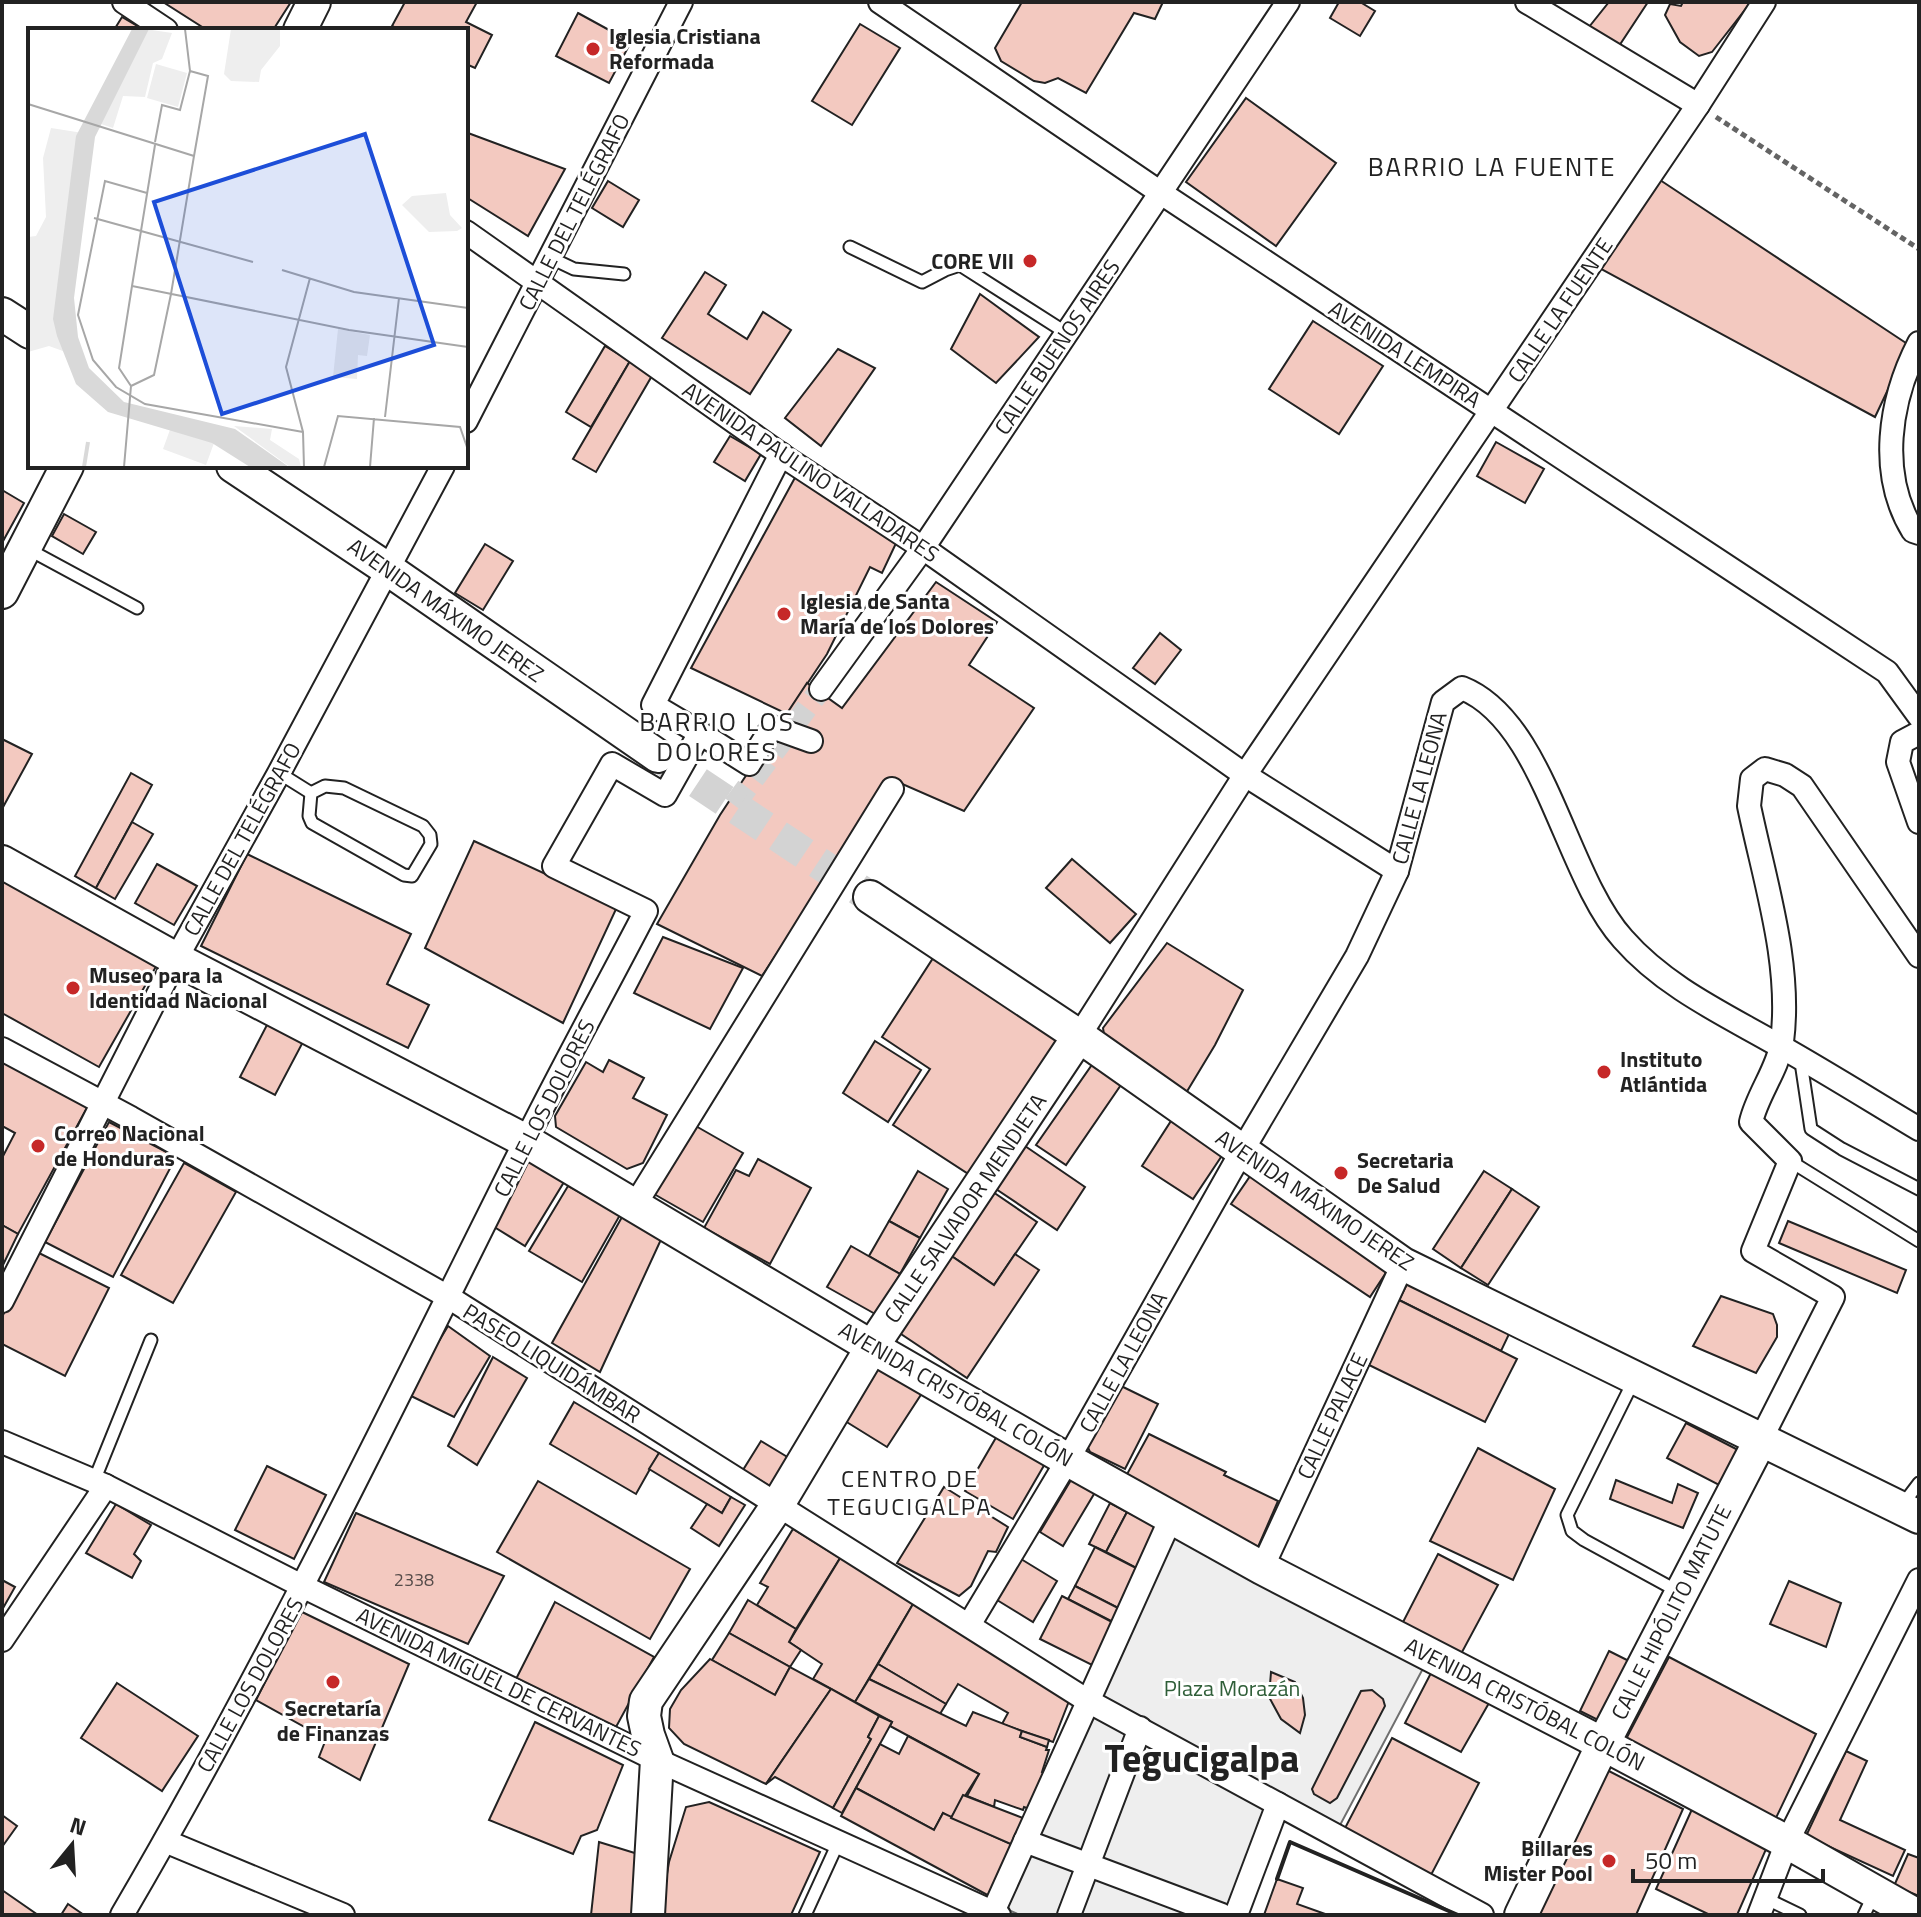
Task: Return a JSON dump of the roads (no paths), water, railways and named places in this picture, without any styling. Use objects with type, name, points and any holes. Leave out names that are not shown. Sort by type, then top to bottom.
[{"type":"main road","points":[[301,28],[314,2]]},
{"type":"main road","points":[[2,314],[28,331]]},
{"type":"main road","points":[[2,592],[66,468]]},
{"type":"main road","name":"AVENIDA MÁXIMO JEREZ","points":[[236,468],[658,756]]},
{"type":"main road","name":"AVENIDA CRISTÓBAL COLÓN","points":[[2,862],[176,959],[526,1141],[872,1347],[1262,1568],[1787,1842],[1870,1903],[1915,1915]]},
{"type":"main road","name":"AVENIDA MÁXIMO JEREZ","points":[[870,897],[1079,1036],[1403,1264],[1761,1439],[1913,1503]]},
{"type":"main road","name":"CALLE SALVADOR MENDIETA","points":[[648,1915],[657,1760],[644,1716],[646,1701],[777,1506],[872,1347],[1079,1036]]},
{"type":"main road","name":"CALLE HIPÓLITO MATUTE","points":[[1521,1915],[1603,1744],[1761,1439]]},
{"type":"street","points":[[124,2],[163,28]]},
{"type":"street","name":"CALLE DEL TELÉGRAFO","points":[[468,417],[681,2]]},
{"type":"street","name":"AVENIDA LEMPIRA","points":[[880,2],[1161,193],[1887,672],[1919,716]]},
{"type":"street","name":"CALLE BUENOS AIRES","points":[[821,689],[923,548],[1288,2]]},
{"type":"street","points":[[1527,2],[1698,105]]},
{"type":"street","name":"CALLE LA FUENTE","points":[[1245,775],[1493,412],[1764,2]]},
{"type":"street","name":"AVENIDA PAULINO VALLADARES","points":[[468,233],[1245,775],[1397,871]]},
{"type":"street","points":[[1919,343],[1908,364],[1897,400],[1890,457],[1901,512],[1913,531],[1919,533]]},
{"type":"street","points":[[781,454],[653,705],[749,764],[772,727],[811,741]]},
{"type":"street","name":"CALLE DEL TELÉGRAFO","points":[[2,1301],[176,959],[442,468]]},
{"type":"street","name":"CALLE LA LEONA","points":[[969,1625],[1068,1460],[1242,1151],[1357,956],[1397,871],[1443,702],[1462,688],[1480,695],[1510,727],[1529,759],[1596,901],[1622,939],[1662,977],[1782,1047]]},
{"type":"street","name":"CALLE LOS DOLORES","points":[[122,1915],[304,1587],[526,1141],[646,911],[554,866],[612,764],[665,795],[700,733]]},
{"type":"street","points":[[1919,733],[1902,742],[1898,762],[1919,822]]},
{"type":"street","points":[[1761,1439],[1833,1297],[1753,1251],[1790,1161],[1751,1122],[1754,1108],[1782,1047],[1786,991],[1749,806],[1752,779],[1765,769],[1785,775],[1802,786],[1919,956]]},
{"type":"street","name":"CALLE SALVADOR MENDIETA","points":[[1079,1036],[1245,775]]},
{"type":"street","points":[[635,1205],[892,789]]},
{"type":"street","points":[[1782,1047],[1919,1129]]},
{"type":"street","name":"PASEO LIQUIDÁMBAR","points":[[2,1049],[450,1298],[1088,1701],[1482,1915]]},
{"type":"street","name":"CALLE PALACE","points":[[1262,1568],[1403,1264]]},
{"type":"street","name":"AVENIDA MIGUEL DE CERVANTES","points":[[2,1442],[100,1484],[657,1760],[996,1914]]},
{"type":"street","points":[[2,1640],[100,1484]]},
{"type":"street","points":[[996,1914],[1025,1841],[1171,1518]]},
{"type":"street","points":[[1762,1907],[1787,1842],[1919,1580]]},
{"type":"street","points":[[1069,1915],[1140,1728]]},
{"type":"street","points":[[1236,1915],[1278,1804]]},
{"type":"street","points":[[165,1841],[343,1915]]},
{"type":"street","points":[[1025,1841],[1222,1915]]},
{"type":"lane","points":[[850,247],[922,282],[960,265],[1065,332]]},
{"type":"lane","points":[[551,258],[574,269],[624,274]]},
{"type":"lane","points":[[25,548],[137,608]]},
{"type":"lane","points":[[279,773],[311,793]]},
{"type":"lane","points":[[325,786],[344,788],[423,826],[430,835],[431,844],[412,876],[404,875],[312,823],[309,816],[311,793],[325,786]]},
{"type":"lane","points":[[1805,1061],[1802,1069],[1811,1129],[1842,1149],[1919,1189]]},
{"type":"lane","points":[[1790,1161],[1919,1241]]},
{"type":"lane","points":[[100,1484],[151,1340]]},
{"type":"lane","points":[[1635,1378],[1567,1515],[1572,1531],[1584,1540],[1681,1593]]},
{"type":"lane","points":[[805,1915],[838,1843]]},
{"type":"lane","points":[[1762,1907],[1800,1915]]},
{"type":"tunnel","points":[[734,805],[821,689]]},
{"type":"tunnel","points":[[658,756],[870,897]]},
{"type":"place","name":"Iglesia Cristiana Reformada","points":[[593,49]]},
{"type":"place","name":"CORE VII","points":[[1030,261]]},
{"type":"place","name":"Iglesia de Santa María de los Dolores","points":[[784,614]]},
{"type":"place","name":"Museo para la Identidad Nacional","points":[[73,988]]},
{"type":"place","name":"Instituto Atlántida","points":[[1604,1072]]},
{"type":"place","name":"Correo Nacional de Honduras","points":[[38,1146]]},
{"type":"place","name":"Secretaria De Salud","points":[[1341,1173]]},
{"type":"place","name":"Secretaría de Finanzas","points":[[333,1682]]},
{"type":"place","name":"Billares Mister Pool","points":[[1609,1861]]},
{"type":"district","name":"BARRIO LA FUENTE","points":[[1492,166]]},
{"type":"district","name":"BARRIO LOS DOLORES","points":[[717,736]]},
{"type":"district","name":"CENTRO DE TEGUCIGALPA","points":[[910,1492]]},
{"type":"district","name":"Tegucigalpa","points":[[1202,1758]]},
{"type":"park label","name":"Plaza Morazán","points":[[1232,1688]]}]
